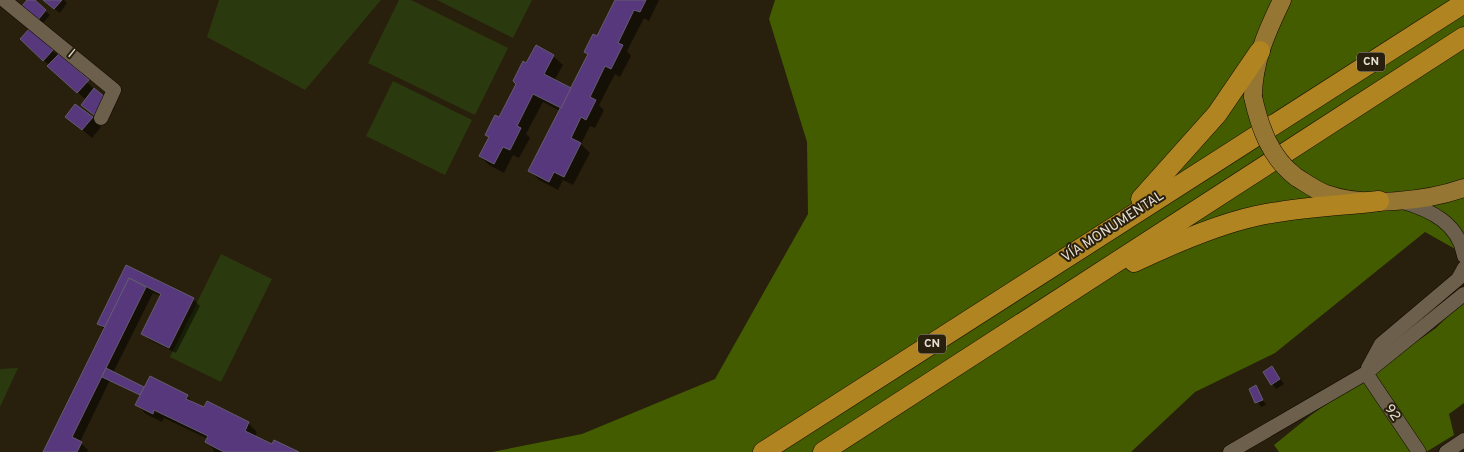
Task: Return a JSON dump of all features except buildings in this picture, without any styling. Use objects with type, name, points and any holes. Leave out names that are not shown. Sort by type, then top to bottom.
[{"type":"highway","name":"VÍA MONUMENTAL","points":[[763,452],[1464,3]]},
{"type":"highway","name":"CN","points":[[823,452],[1464,37]]},
{"type":"highway","points":[[1100,236],[1152,189],[1184,154],[1217,114],[1260,50]]},
{"type":"highway","points":[[1078,288],[1144,257],[1254,217],[1288,210],[1385,200]]},
{"type":"main road","points":[[1282,0],[1260,50],[1253,77],[1253,97],[1258,117],[1272,151],[1282,165],[1296,177],[1324,194],[1334,197],[1385,200],[1430,196],[1464,188]]},
{"type":"street","name":"I","points":[[4,0],[114,90],[101,118]]},
{"type":"street","points":[[1385,200],[1423,208],[1440,218],[1453,230],[1464,256]]},
{"type":"street","points":[[1366,373],[1381,344],[1458,278],[1464,268]]},
{"type":"street","points":[[1230,452],[1366,373],[1464,294]]},
{"type":"street","name":"92","points":[[1366,373],[1418,452]]},
{"type":"street","points":[[1446,452],[1464,440]]},
{"type":"green space","points":[[219,0],[381,0],[305,90],[207,37]]},
{"type":"green space","points":[[399,0],[411,0],[508,48],[475,115],[368,63]]},
{"type":"green space","points":[[437,0],[532,0],[513,38]]},
{"type":"green space","points":[[775,0],[1464,0],[1464,254],[1425,232],[1275,353],[1195,392],[1131,452],[492,452],[582,434],[715,379],[808,214],[807,142],[769,19]]},
{"type":"green space","points":[[393,81],[472,120],[445,175],[366,136]]},
{"type":"green space","points":[[221,254],[272,279],[221,382],[170,357]]},
{"type":"green space","points":[[1464,300],[1464,403],[1449,414],[1454,435],[1426,452],[1279,452],[1274,445],[1311,415],[1436,328]]},
{"type":"green space","points":[[18,368],[0,407],[0,369]]}]
